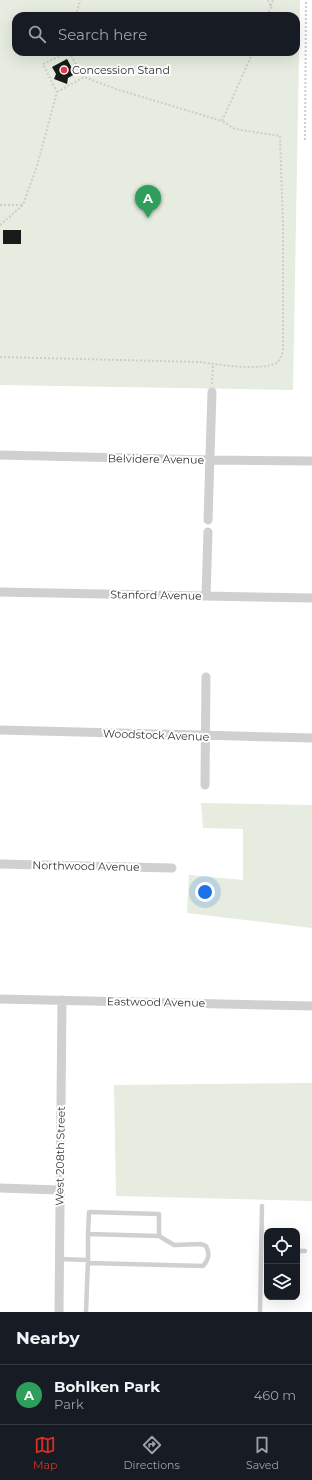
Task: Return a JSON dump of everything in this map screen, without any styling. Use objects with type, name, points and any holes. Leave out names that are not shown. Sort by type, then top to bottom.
[{"type":"street","points":[[208,520],[212,392]]},
{"type":"street","name":"Belvidere Avenue","points":[[0,455],[312,461]]},
{"type":"street","points":[[206,596],[208,532]]},
{"type":"street","name":"Stanford Avenue","points":[[0,592],[312,598]]},
{"type":"street","points":[[205,785],[206,677]]},
{"type":"street","name":"Woodstock Avenue","points":[[0,730],[312,738]]},
{"type":"street","name":"Northwood Avenue","points":[[0,864],[172,868]]},
{"type":"street","name":"Eastwood Avenue","points":[[0,999],[312,1006]]},
{"type":"street","name":"West 208th Street","points":[[58,1312],[62,1000]]},
{"type":"street","points":[[0,1188],[59,1190]]},
{"type":"lane","points":[[260,1312],[262,1206]]},
{"type":"lane","points":[[86,1312],[89,1212],[159,1214],[159,1236]]},
{"type":"lane","points":[[59,1259],[88,1262],[203,1266],[208,1260],[209,1254],[206,1246],[201,1244],[174,1245],[159,1236],[88,1234]]},
{"type":"lane","points":[[300,1251],[305,1251]]},
{"type":"path","points":[[77,12],[80,0]]},
{"type":"path","points":[[268,0],[271,7]]},
{"type":"path","points":[[269,12],[273,0]]},
{"type":"path","points":[[305,140],[306,0]]},
{"type":"path","points":[[0,225],[22,205],[37,166],[57,92],[43,64],[60,56]]},
{"type":"path","points":[[0,357],[194,362],[213,365],[268,367],[278,362],[283,352],[283,225],[280,136],[235,130],[222,121],[116,89],[84,77],[71,56]]},
{"type":"path","points":[[222,121],[251,56]]},
{"type":"path","points":[[57,92],[84,77]]},
{"type":"path","points":[[0,205],[22,205]]},
{"type":"path","points":[[212,392],[213,365]]},
{"type":"shaded area","points":[[0,0],[300,0],[300,12],[12,12],[12,56],[299,56],[293,390],[0,385]]},
{"type":"shaded area","points":[[201,803],[312,805],[312,928],[187,913],[189,875],[243,880],[243,829],[203,828]]},
{"type":"shaded area","points":[[312,1083],[312,1201],[116,1196],[114,1085]]},
{"type":"building","name":"Concession Stand","points":[[67,59],[75,74],[68,78],[67,84],[54,79],[56,74],[52,67]]},
{"type":"building","points":[[3,230],[21,230],[21,244],[3,244]]},
{"type":"place","name":"Concession Stand","points":[[64,70]]},
{"type":"place","name":"Bohlken Park","points":[[148,218]]}]
